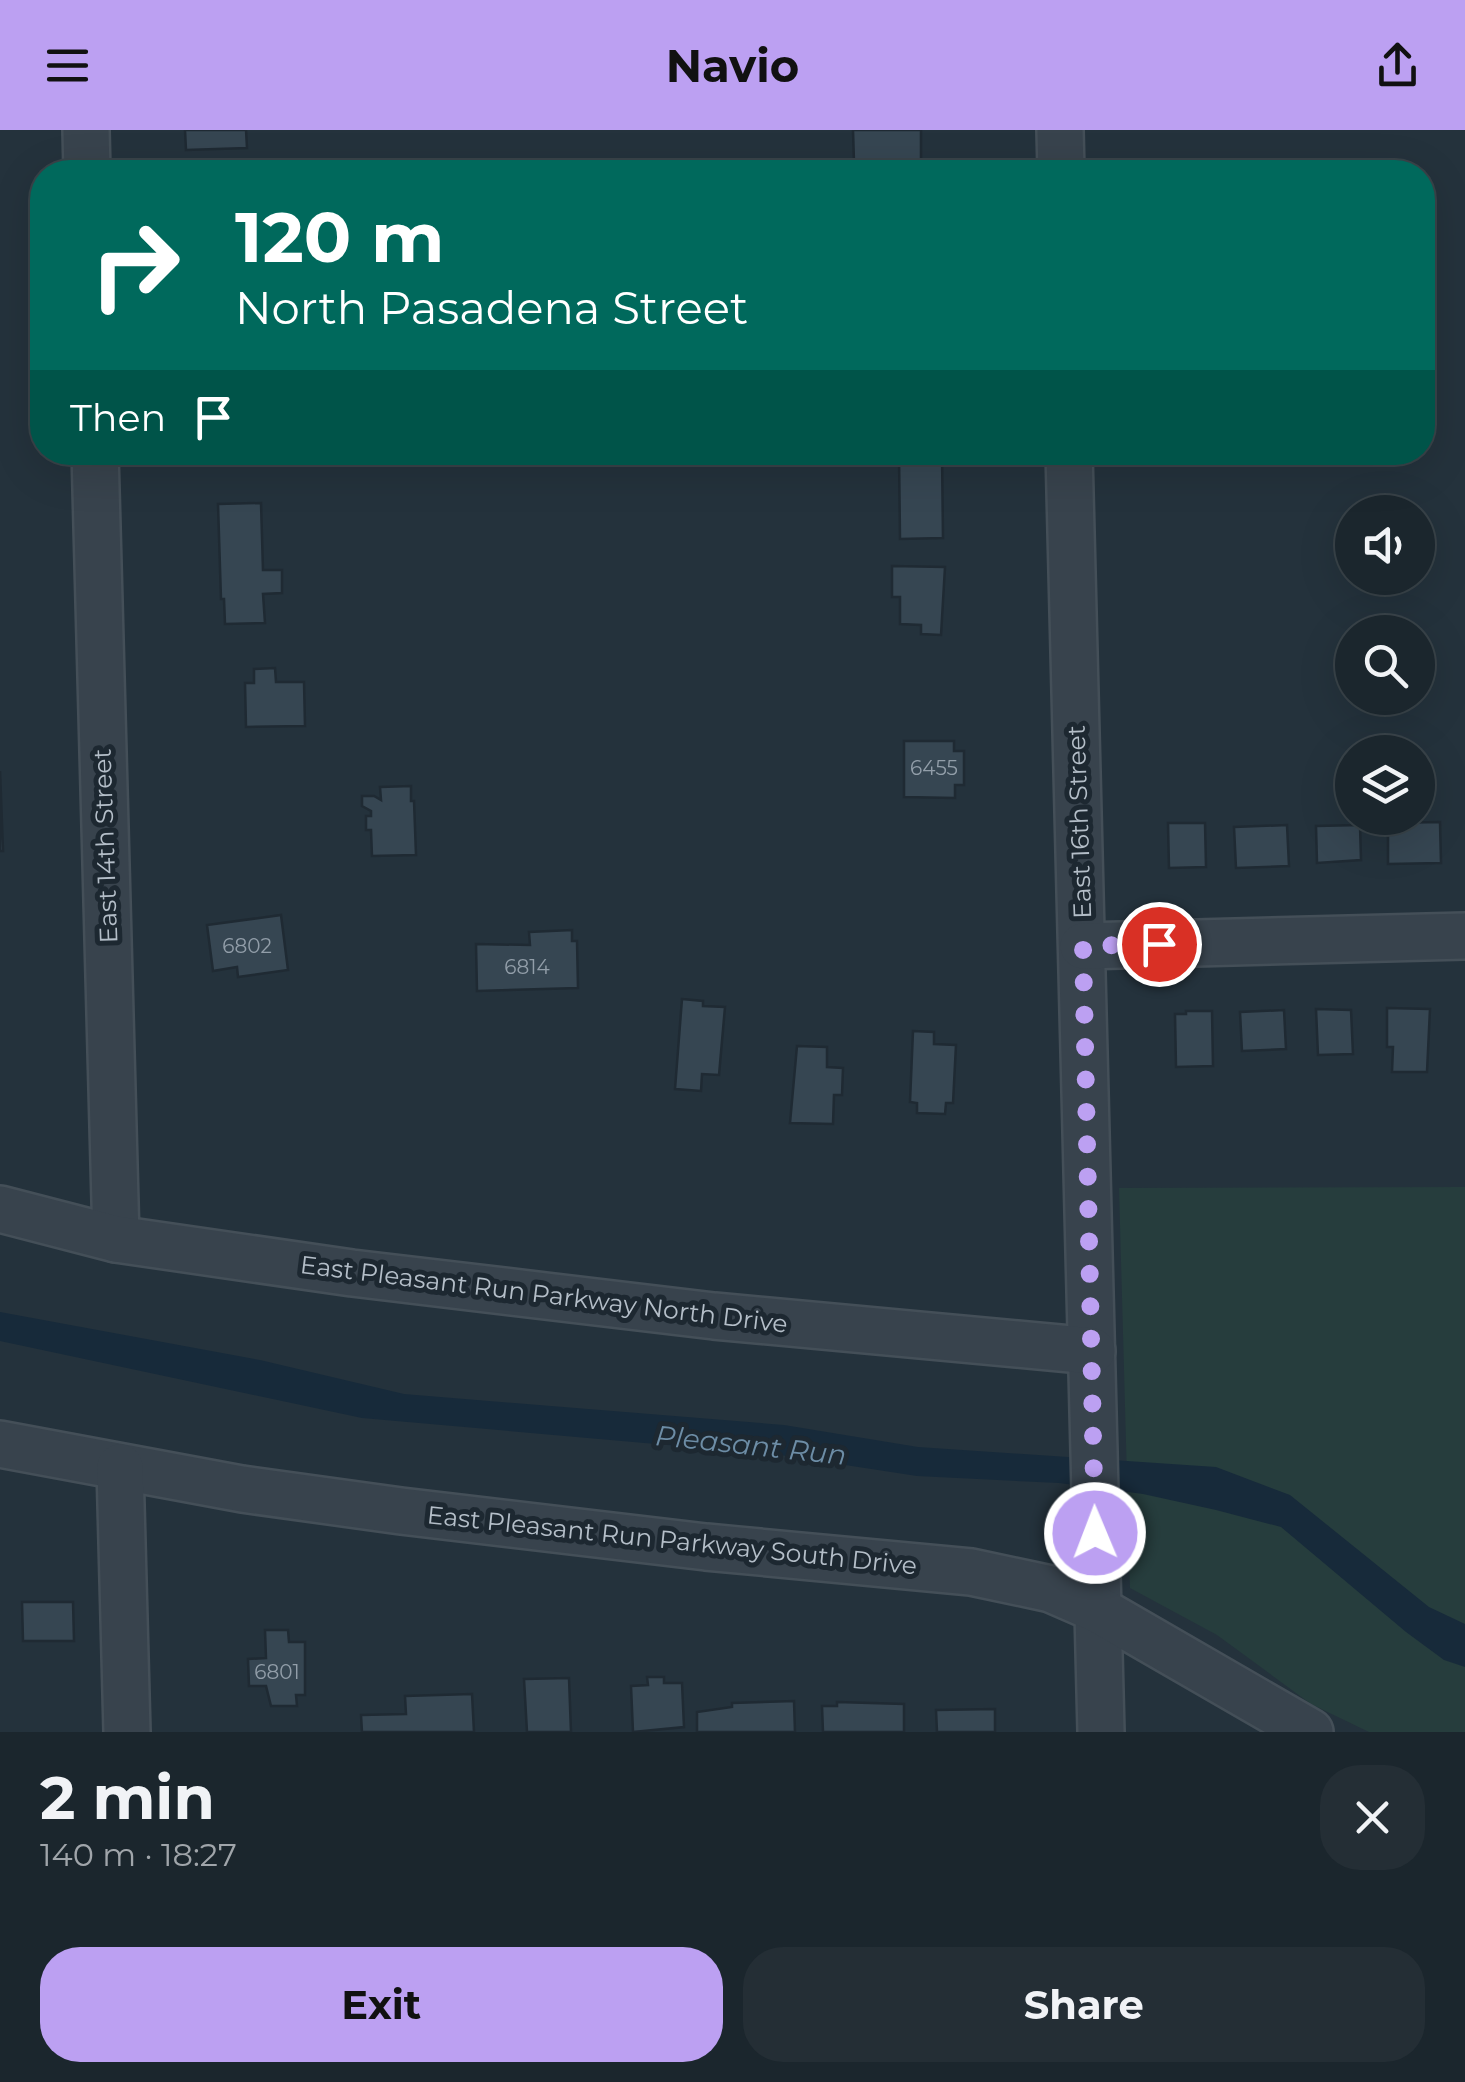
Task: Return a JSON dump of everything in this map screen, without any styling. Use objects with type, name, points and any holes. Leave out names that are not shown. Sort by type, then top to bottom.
[{"type":"street","points":[[86,130],[87,160]]},
{"type":"street","points":[[1060,130],[1061,160]]},
{"type":"street","name":"East 14th Street","points":[[94,465],[116,1239]]},
{"type":"street","name":"East 16th Street","points":[[1069,465],[1102,1732]]},
{"type":"street","points":[[1083,946],[1465,936]]},
{"type":"street","name":"East Pleasant Run Parkway North Drive","points":[[0,1209],[116,1239],[600,1303],[1092,1352]]},
{"type":"street","name":"East Pleasant Run Parkway South Drive","points":[[0,1444],[242,1488],[561,1531],[970,1572],[1051,1589],[1097,1609],[1310,1732]]},
{"type":"street","points":[[120,1466],[126,1732]]},
{"type":"green space","points":[[1465,1187],[1465,1732],[1369,1732],[1311,1704],[1217,1635],[1130,1588],[1119,1188]]},
{"type":"water","name":"Pleasant Run","points":[[0,1312],[260,1360],[404,1394],[784,1425],[918,1447],[1216,1467],[1290,1495],[1429,1607],[1465,1624],[1465,1667],[1444,1660],[1406,1632],[1281,1527],[1216,1510],[1143,1494],[1059,1483],[917,1476],[780,1455],[362,1418],[0,1341]]},
{"type":"building","points":[[185,130],[246,130],[247,148],[186,150]]},
{"type":"building","points":[[853,130],[921,130],[921,160],[854,160]]},
{"type":"building","points":[[899,465],[942,465],[943,538],[900,539]]},
{"type":"building","points":[[261,503],[263,570],[282,570],[282,593],[263,594],[265,623],[225,624],[218,504]]},
{"type":"building","points":[[892,566],[945,567],[941,635],[921,634],[921,625],[900,624],[900,597],[892,597]]},
{"type":"building","points":[[275,668],[276,682],[304,682],[305,726],[246,727],[245,683],[254,683],[254,669]]},
{"type":"building","points":[[904,741],[954,741],[954,751],[964,751],[964,785],[955,785],[955,798],[904,797]]},
{"type":"building","points":[[0,771],[3,851],[0,851]]},
{"type":"building","points":[[411,786],[416,855],[372,856],[371,830],[366,830],[366,816],[371,816],[371,811],[362,806],[362,796],[381,800],[380,787]]},
{"type":"building","points":[[1435,822],[1440,822],[1441,863],[1388,864],[1388,835],[1435,835]]},
{"type":"building","points":[[1168,823],[1205,823],[1206,867],[1169,868]]},
{"type":"building","points":[[1287,825],[1289,866],[1236,868],[1234,827]]},
{"type":"building","points":[[1316,826],[1335,826],[1335,835],[1360,835],[1361,860],[1317,863]]},
{"type":"building","points":[[281,915],[288,970],[238,977],[237,967],[213,971],[207,925]]},
{"type":"building","points":[[572,930],[572,941],[577,941],[578,988],[477,991],[476,944],[530,945],[529,932]]},
{"type":"building","points":[[682,999],[703,1001],[703,1006],[725,1007],[719,1075],[702,1074],[701,1091],[675,1089]]},
{"type":"building","points":[[1387,1008],[1430,1009],[1427,1072],[1392,1072],[1393,1047],[1387,1047]]},
{"type":"building","points":[[1316,1009],[1351,1010],[1353,1054],[1318,1055]]},
{"type":"building","points":[[1284,1010],[1286,1049],[1242,1051],[1240,1012]]},
{"type":"building","points":[[1212,1011],[1213,1066],[1176,1067],[1175,1014]]},
{"type":"building","points":[[913,1031],[934,1032],[934,1044],[956,1045],[953,1103],[946,1103],[945,1114],[917,1113],[917,1103],[910,1102]]},
{"type":"building","points":[[797,1046],[827,1047],[827,1067],[843,1068],[842,1095],[834,1095],[833,1124],[790,1123]]},
{"type":"building","points":[[22,1602],[73,1602],[74,1641],[23,1641]]},
{"type":"building","points":[[265,1630],[288,1630],[289,1642],[305,1642],[305,1695],[296,1695],[297,1706],[271,1706],[266,1686],[249,1686],[248,1659],[266,1658]]},
{"type":"building","points":[[647,1677],[664,1677],[664,1683],[682,1683],[684,1727],[633,1732],[631,1686],[648,1685]]},
{"type":"building","points":[[569,1678],[571,1732],[527,1732],[524,1679]]},
{"type":"building","points":[[472,1694],[474,1732],[362,1732],[361,1715],[406,1714],[405,1696]]},
{"type":"building","points":[[794,1701],[795,1732],[697,1732],[697,1712],[732,1707],[732,1703]]},
{"type":"building","points":[[837,1702],[904,1704],[904,1732],[823,1732],[822,1706],[837,1706]]},
{"type":"building","points":[[995,1709],[995,1732],[937,1732],[936,1710]]},
{"type":"route","points":[[1095,1533],[1083,946],[1159,944]]}]
